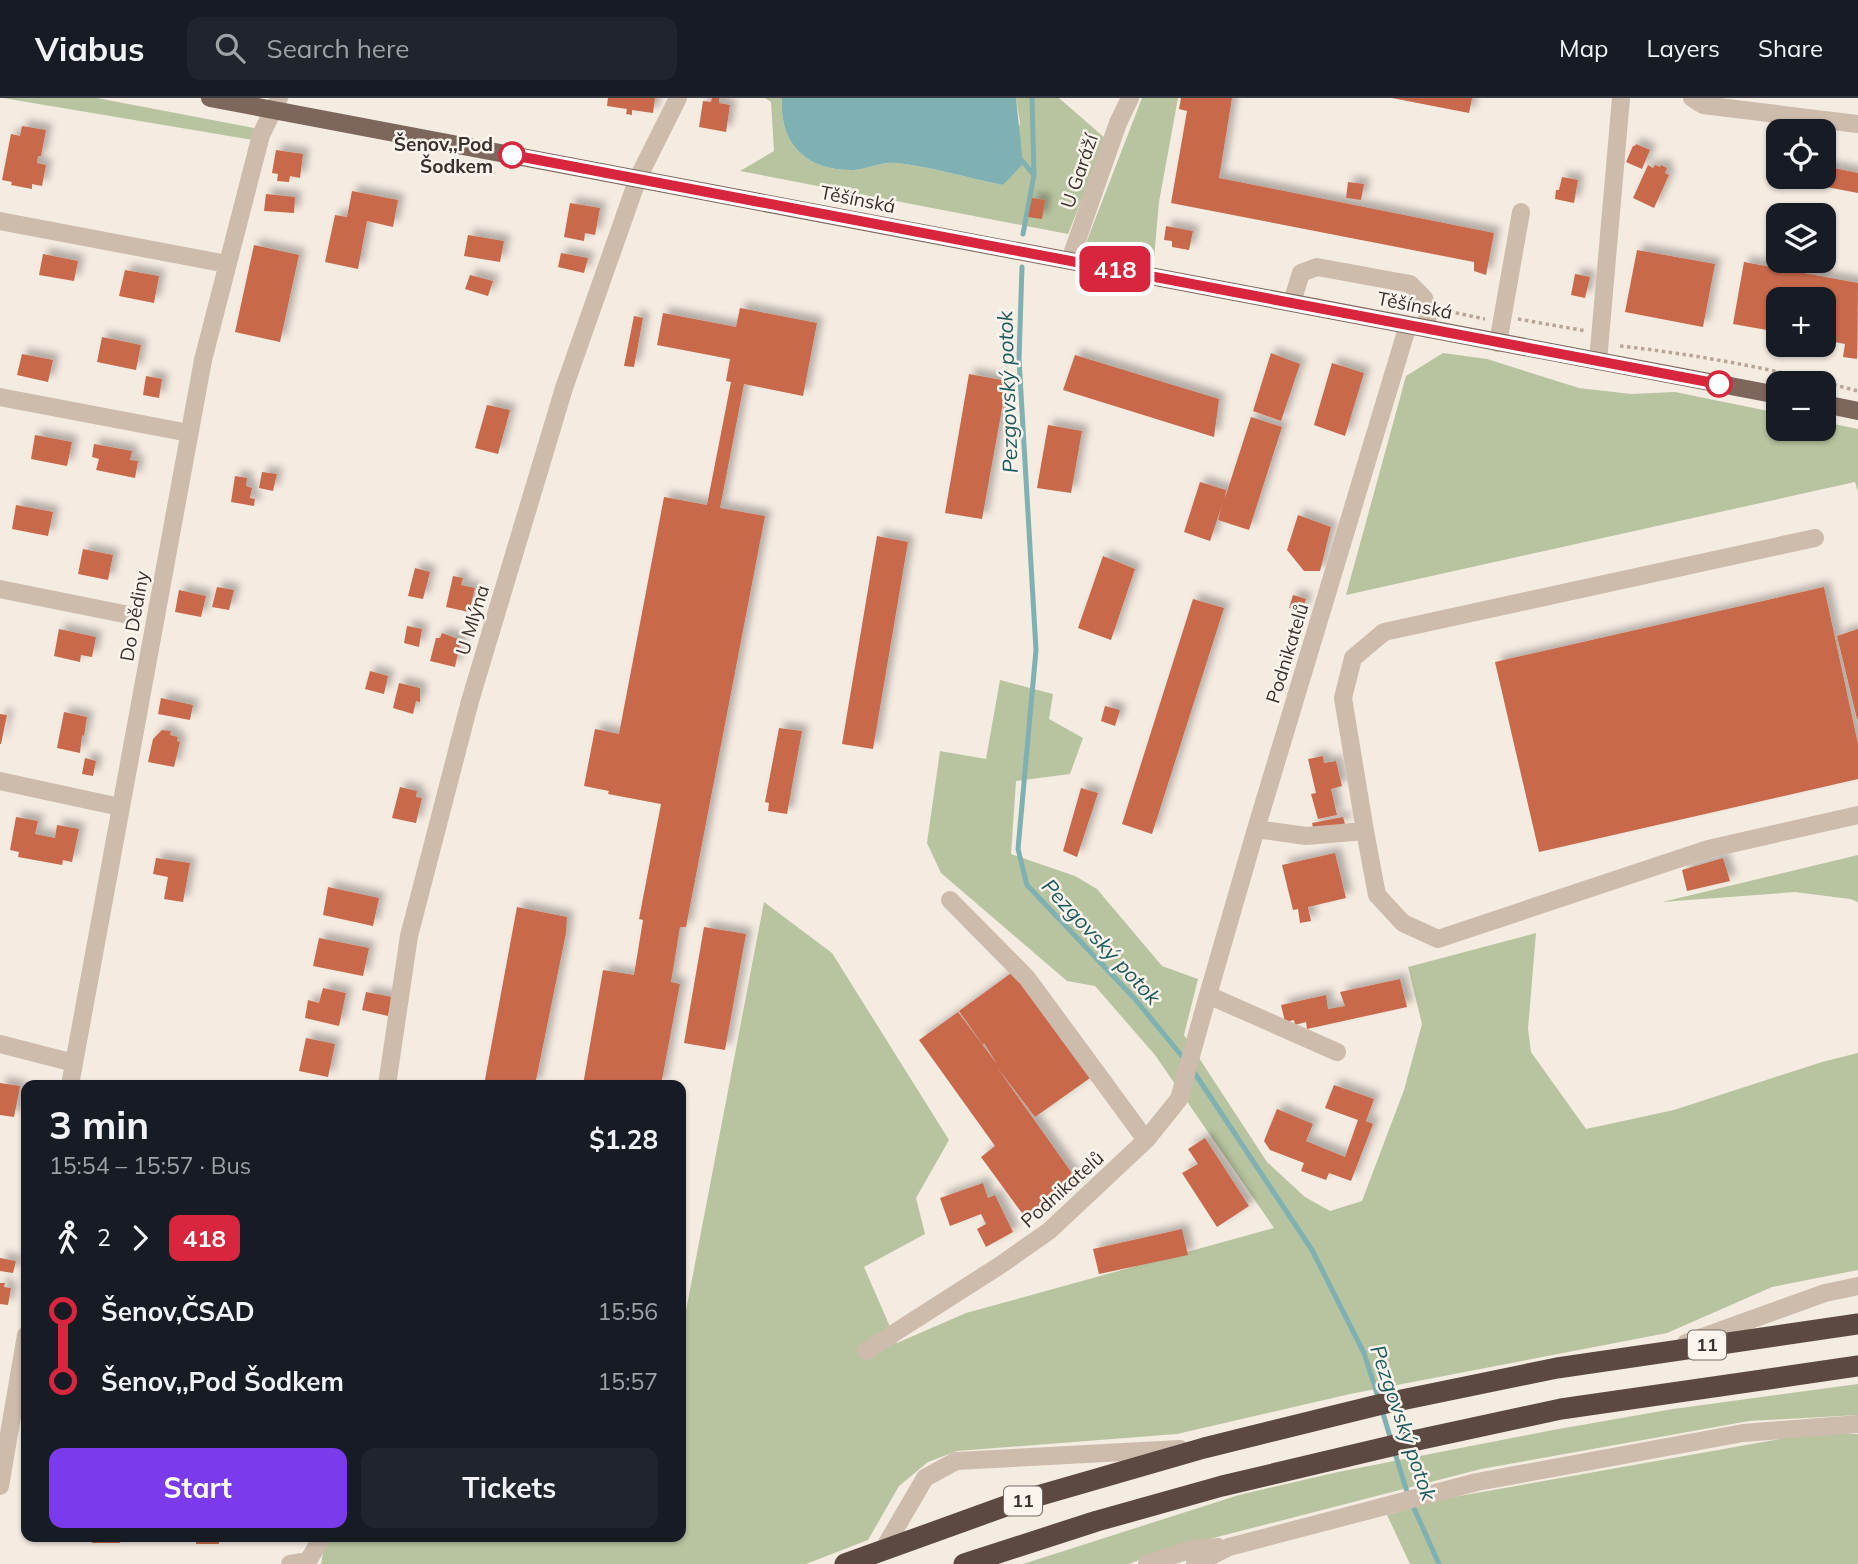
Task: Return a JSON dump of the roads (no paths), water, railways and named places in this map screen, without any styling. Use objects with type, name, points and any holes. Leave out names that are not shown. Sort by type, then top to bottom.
[{"type":"highway","name":"11","points":[[845,1564],[1017,1502],[1204,1448],[1382,1404],[1557,1368],[1858,1324]]},
{"type":"highway","name":"11","points":[[964,1564],[1097,1521],[1222,1486],[1408,1442],[1562,1409],[1858,1366]]},
{"type":"main road","name":"Těšínská","points":[[210,98],[276,104],[638,178],[1766,393]]},
{"type":"main road","points":[[1836,406],[1858,411]]},
{"type":"street","name":"U Mlýna","points":[[388,1080],[409,936],[470,701],[564,388],[638,178],[678,98]]},
{"type":"street","name":"U Garáží","points":[[1070,260],[1118,123],[1130,98]]},
{"type":"street","points":[[1598,361],[1621,98]]},
{"type":"street","points":[[1692,98],[1703,106],[1858,124]]},
{"type":"street","name":"Do Dědiny","points":[[71,1080],[202,359],[261,135],[276,104]]},
{"type":"street","points":[[1497,343],[1521,212]]},
{"type":"street","points":[[0,221],[227,264]]},
{"type":"street","points":[[1292,302],[1301,273],[1317,267],[1410,284],[1424,298],[1428,329]]},
{"type":"street","name":"Podnikatelů","points":[[866,1351],[1049,1231],[1146,1140],[1179,1098],[1256,829],[1408,325]]},
{"type":"street","points":[[0,397],[189,433]]},
{"type":"street","points":[[1815,538],[1384,632],[1353,658],[1342,698],[1377,895],[1403,923],[1438,939],[1707,849],[1858,815]]},
{"type":"street","name":"Do Dědiny","points":[[0,589],[129,615]]},
{"type":"street","points":[[0,781],[120,807]]},
{"type":"street","points":[[1256,829],[1306,836],[1365,831]]},
{"type":"street","points":[[950,900],[1027,978],[1146,1140]]},
{"type":"street","points":[[1208,995],[1338,1052]]},
{"type":"street","points":[[0,1044],[74,1063]]},
{"type":"street","points":[[1662,1352],[1825,1293],[1858,1286]]},
{"type":"street","points":[[0,1486],[21,1364]]},
{"type":"street","points":[[1147,1564],[1192,1549],[1228,1547],[1477,1482],[1743,1433],[1858,1424]]},
{"type":"street","points":[[883,1550],[925,1478],[956,1461],[1204,1448]]},
{"type":"street","points":[[290,1564],[308,1561],[319,1542]]},
{"type":"street","points":[[1195,1564],[1228,1547]]},
{"type":"water","points":[[782,98],[1016,98],[1023,164],[1003,185],[897,163],[854,170],[822,166],[799,152],[791,142],[782,115]]},
{"type":"waterway","name":"Pezgovský potok","points":[[1023,234],[1034,175],[1032,98]]},
{"type":"waterway","points":[[1019,157],[1033,174]]},
{"type":"waterway","name":"Pezgovský potok","points":[[1022,267],[1019,359],[1036,650],[1018,849],[1027,885],[1135,999],[1186,1061]]},
{"type":"waterway","name":"Pezgovský potok","points":[[1192,1069],[1312,1250],[1364,1353],[1379,1400]]},
{"type":"waterway","name":"Pezgovský potok","points":[[1382,1410],[1391,1440]]},
{"type":"waterway","name":"Pezgovský potok","points":[[1394,1450],[1408,1495],[1439,1564]]},
{"type":"place","name":"Šenov,,Pod Šodkem","points":[[512,155]]}]
